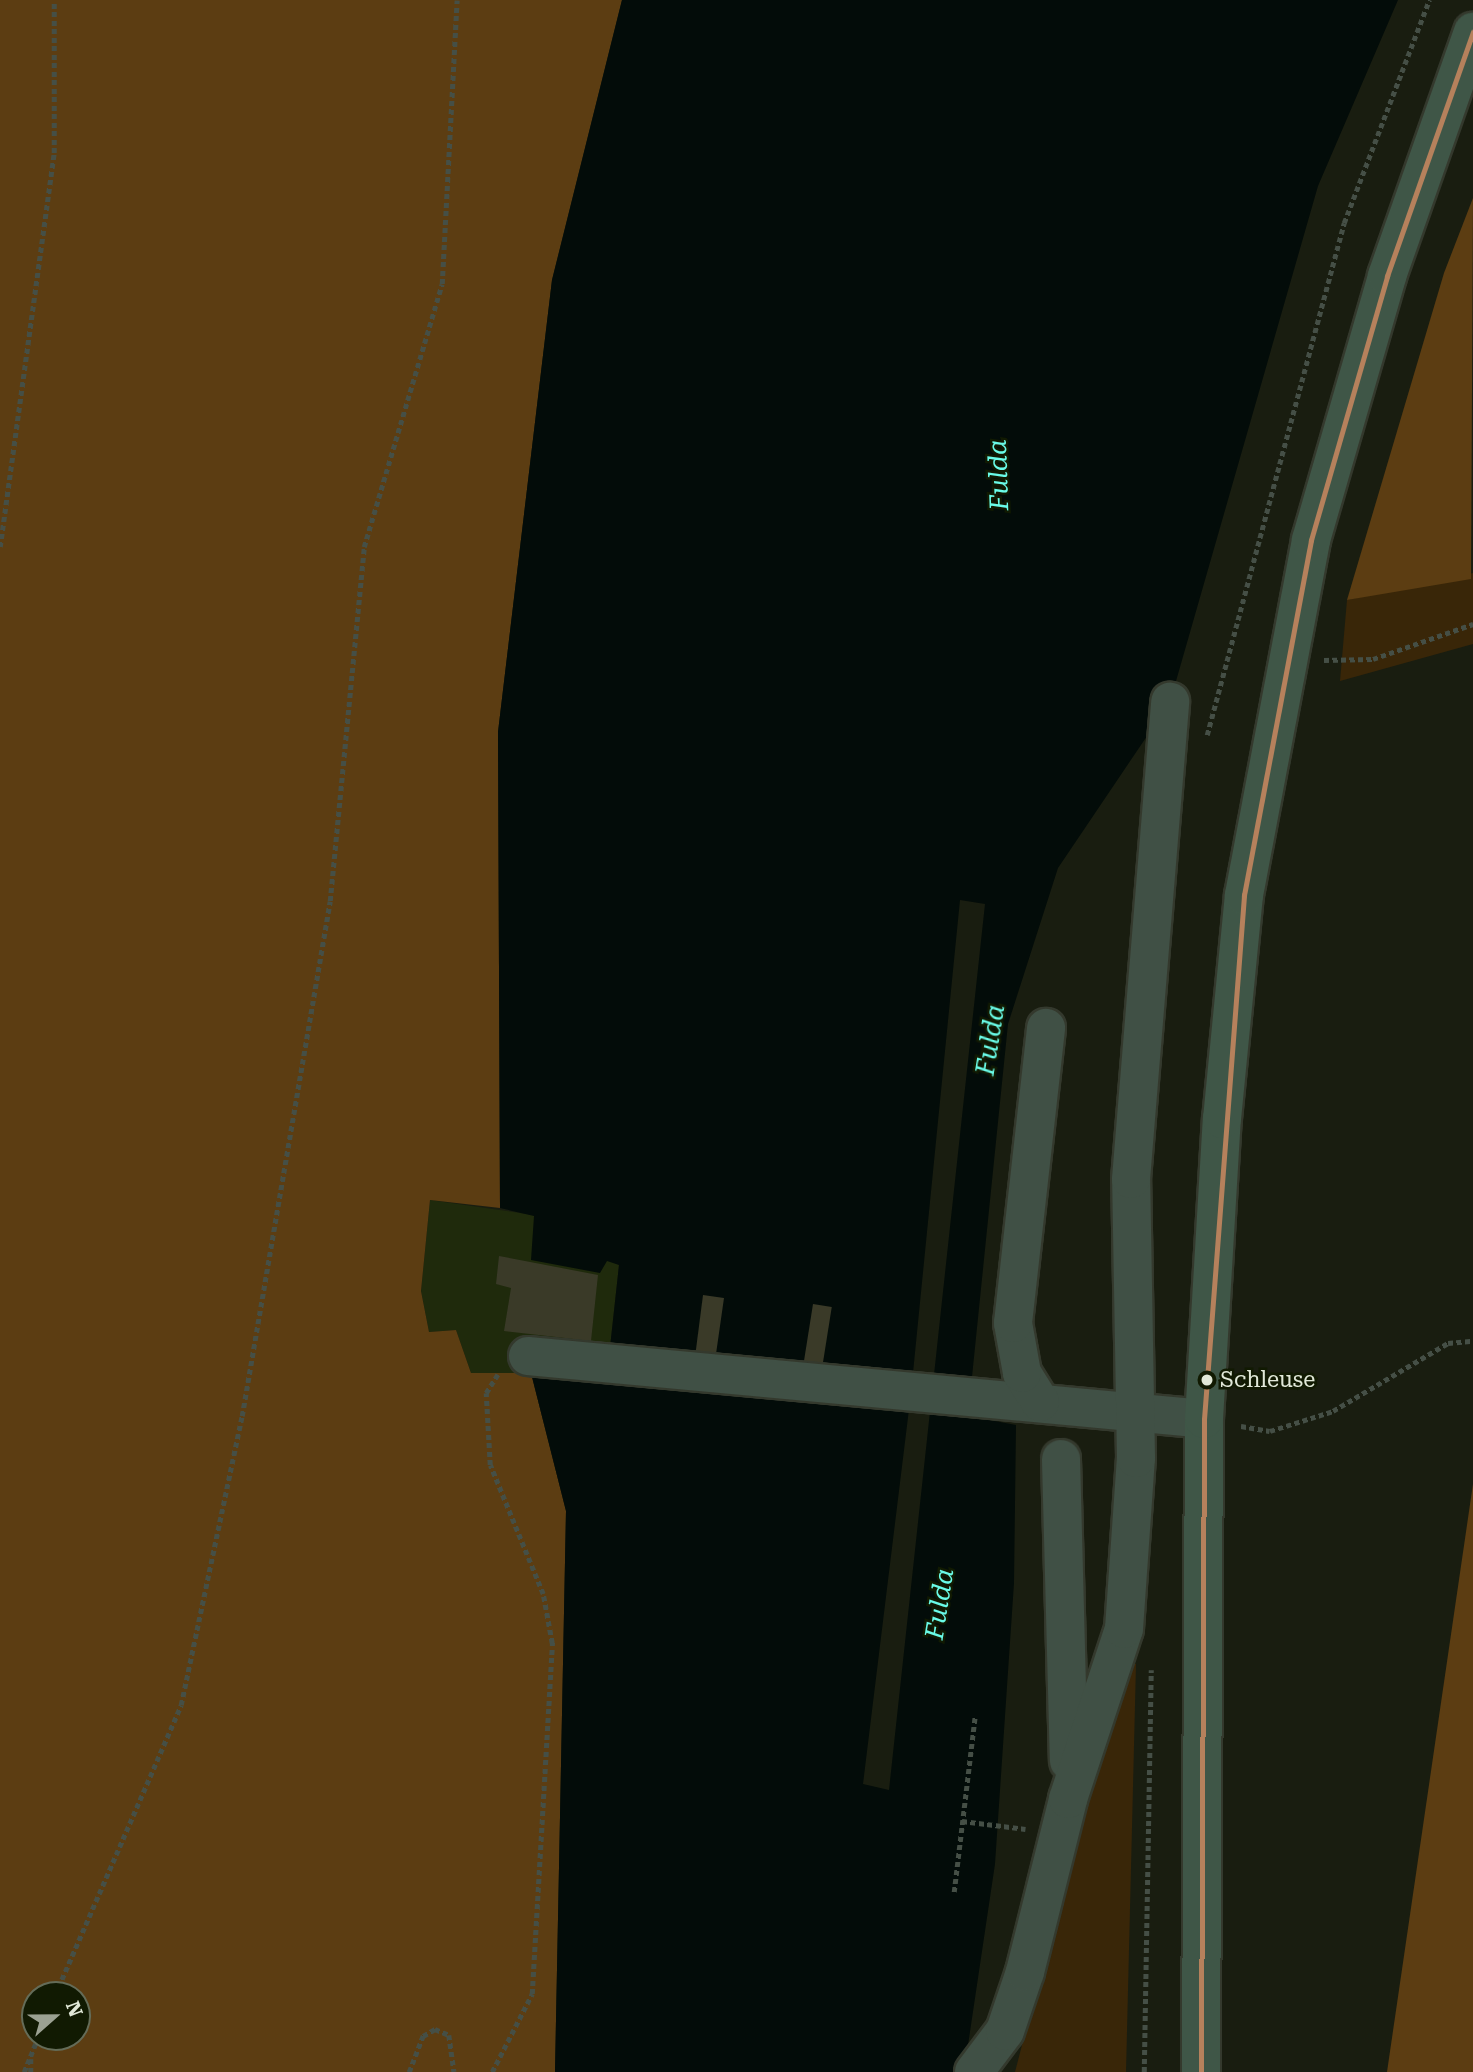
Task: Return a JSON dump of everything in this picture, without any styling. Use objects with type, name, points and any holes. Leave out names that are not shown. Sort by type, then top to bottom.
[{"type":"main road","points":[[1201,2072],[1204,1419],[1231,1007],[1261,783],[1287,649],[1347,408],[1473,32]]},
{"type":"lane","points":[[974,2072],[1005,2031],[1021,1984],[1068,1800],[1124,1629],[1135,1413],[1130,1178],[1170,702]]},
{"type":"lane","points":[[1040,1402],[1022,1373],[1013,1323],[1046,1028]]},
{"type":"lane","points":[[528,1356],[996,1402],[1040,1402],[1204,1419]]},
{"type":"lane","points":[[1061,1459],[1072,1685],[1068,1800]]},
{"type":"path","points":[[0,547],[52,180],[54,0]]},
{"type":"path","points":[[61,1981],[181,1705],[242,1416],[330,901],[364,547],[442,285],[457,0]]},
{"type":"path","points":[[1287,649],[1321,660],[1373,659],[1473,624]]},
{"type":"path","points":[[1204,1419],[1270,1432],[1333,1411],[1448,1343],[1473,1341]]},
{"type":"path","points":[[492,2072],[532,1994],[552,1643],[543,1594],[490,1465],[486,1439],[486,1393],[502,1366],[528,1356]]},
{"type":"path","points":[[1144,2072],[1151,1654]]},
{"type":"path","points":[[954,1892],[975,1715]]},
{"type":"path","points":[[962,1821],[1032,1830]]},
{"type":"path","points":[[409,2072],[424,2036],[435,2028],[449,2035],[454,2072]]},
{"type":"path","points":[[24,2072],[32,2051]]},
{"type":"path","points":[[30,2056],[31,2072]]},
{"type":"shaded area","points":[[0,0],[622,0],[552,280],[498,732],[500,1208],[430,1200],[421,1291],[429,1332],[456,1330],[471,1373],[531,1373],[566,1511],[555,2072],[0,2072]]},
{"type":"shaded area","points":[[1473,198],[1471,579],[1347,600],[1444,273]]},
{"type":"shaded area","points":[[1473,573],[1473,644],[1340,681],[1347,600]]},
{"type":"shaded area","points":[[430,1200],[534,1215],[619,1265],[606,1384],[471,1373],[456,1330],[429,1332],[421,1291]]},
{"type":"shaded area","points":[[1473,1484],[1473,2072],[1387,2072]]},
{"type":"shaded area","points":[[1122,1660],[1136,1664],[1126,2072],[1015,2072]]},
{"type":"water","name":"Fulda","points":[[622,0],[1398,0],[1318,186],[1170,702],[1058,868],[1008,1024],[968,1416],[1016,1425],[1014,1583],[995,1864],[964,2072],[555,2072],[566,1511],[531,1373],[606,1384],[619,1265],[607,1261],[600,1273],[531,1260],[534,1216],[500,1208],[498,732],[552,280]],"holes":[[[960,900],[985,904],[889,1790],[863,1784],[911,1393]]]},
{"type":"building","points":[[499,1256],[598,1275],[591,1341],[504,1331],[511,1288],[496,1284]]},
{"type":"building","points":[[703,1295],[724,1298],[713,1375],[695,1357]]},
{"type":"building","points":[[813,1304],[832,1307],[819,1386],[800,1383]]},
{"type":"transit line","points":[[1201,2072],[1204,1419],[1244,895],[1311,540],[1387,276],[1473,32]]},
{"type":"place","name":"Schleuse","points":[[1207,1380]]}]
